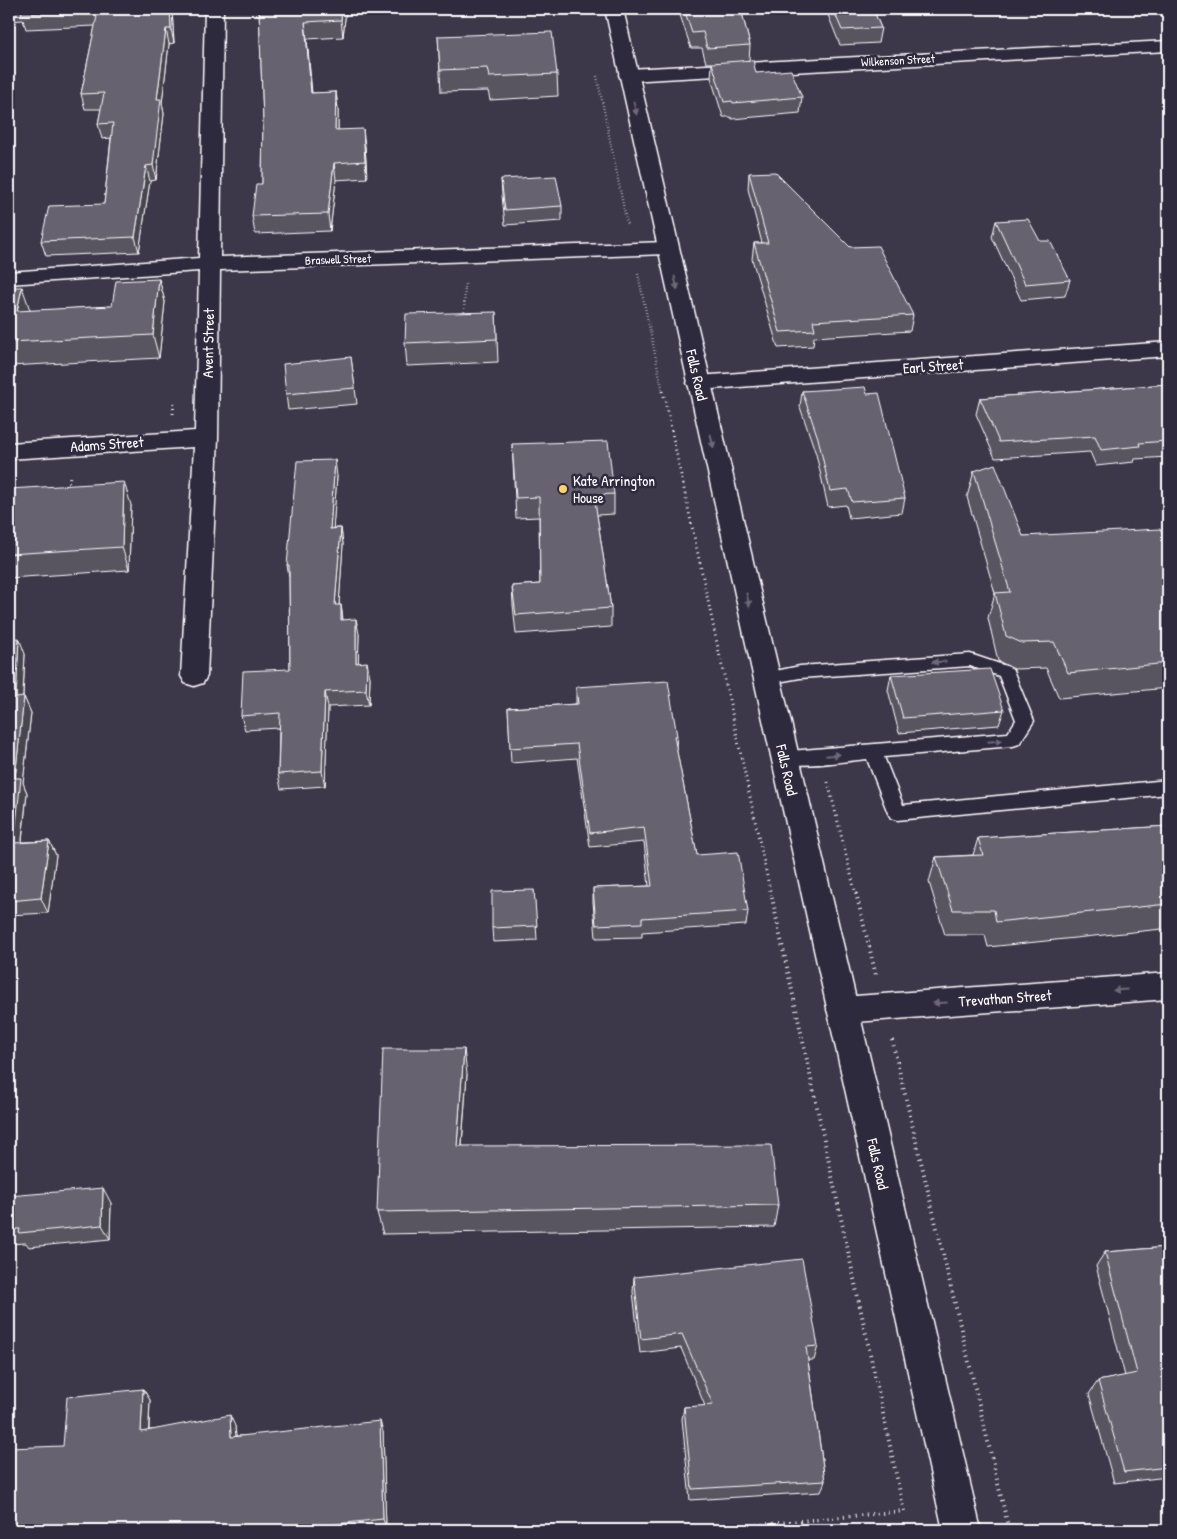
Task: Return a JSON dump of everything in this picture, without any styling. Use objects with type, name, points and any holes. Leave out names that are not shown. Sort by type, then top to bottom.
[{"type":"street","name":"Avent Street","points":[[194,676],[206,438],[214,9]]},
{"type":"street","name":"Falls Road","points":[[614,9],[667,248],[962,1530]]},
{"type":"street","name":"Wilkenson Street","points":[[628,75],[1168,46]]},
{"type":"street","name":"Braswell Street","points":[[9,278],[210,264],[667,248]]},
{"type":"street","name":"Earl Street","points":[[698,383],[1168,349]]},
{"type":"street","name":"Adams Street","points":[[9,451],[206,438]]},
{"type":"street","name":"Trevathan Street","points":[[842,1010],[1168,986]]},
{"type":"lane","points":[[767,678],[800,672],[970,660],[1006,672],[1025,721],[1013,739],[873,752],[784,757]]},
{"type":"lane","points":[[873,752],[897,813],[1168,788]]},
{"type":"path","points":[[595,67],[632,249],[904,1511],[707,1530]]},
{"type":"path","points":[[464,319],[465,274]]},
{"type":"path","points":[[884,1007],[1009,1530]]},
{"type":"building","points":[[23,9],[170,9],[171,29],[166,29],[157,99],[161,99],[153,165],[146,166],[135,237],[41,241],[49,206],[104,204],[113,123],[98,124],[104,93],[81,94],[98,11],[21,14]]},
{"type":"building","points":[[259,9],[342,9],[341,20],[305,22],[311,93],[336,92],[335,130],[363,129],[365,161],[334,163],[328,214],[252,216],[256,184],[262,184],[263,121]]},
{"type":"building","points":[[684,9],[741,9],[750,45],[707,48],[703,32],[692,33]]},
{"type":"building","points":[[833,9],[873,9],[881,28],[842,30]]},
{"type":"building","points":[[552,32],[557,74],[489,77],[487,68],[440,70],[438,36]]},
{"type":"building","points":[[753,60],[756,73],[791,70],[802,97],[733,103],[732,101],[724,102],[712,63]]},
{"type":"building","points":[[775,172],[850,247],[878,246],[913,315],[813,321],[815,330],[780,332],[754,243],[768,243],[749,173]]},
{"type":"building","points":[[556,176],[562,206],[505,210],[501,179]]},
{"type":"building","points":[[1028,219],[1040,241],[1050,241],[1070,280],[1025,284],[996,221]]},
{"type":"building","points":[[159,279],[153,335],[9,342],[9,287],[22,287],[17,311],[112,306],[116,281]]},
{"type":"building","points":[[496,312],[497,339],[405,343],[406,314]]},
{"type":"building","points":[[351,357],[355,388],[286,394],[283,364]]},
{"type":"building","points":[[1168,384],[1168,441],[1139,443],[1140,446],[1101,450],[1095,436],[999,442],[980,398],[1127,387]]},
{"type":"building","points":[[865,387],[867,394],[879,393],[905,498],[852,502],[848,489],[830,491],[818,438],[802,391]]},
{"type":"building","points":[[608,441],[614,494],[594,495],[611,608],[516,615],[512,586],[540,584],[539,497],[516,498],[512,444]]},
{"type":"building","points":[[335,460],[330,529],[341,528],[335,605],[341,605],[341,620],[356,619],[356,663],[367,662],[366,690],[325,692],[322,771],[278,774],[280,713],[241,716],[243,671],[290,669],[289,565],[287,565],[297,461]]},
{"type":"building","points":[[995,464],[1023,536],[1160,529],[1165,537],[1168,537],[1168,663],[1068,673],[1054,642],[1022,643],[1006,636],[995,593],[1010,592],[974,471]]},
{"type":"building","points":[[124,482],[122,547],[9,554],[9,489]]},
{"type":"building","points":[[19,638],[16,698],[24,697],[15,778],[21,778],[14,843],[49,841],[41,898],[9,901],[9,639]]},
{"type":"building","points":[[990,669],[1004,710],[903,718],[891,675]]},
{"type":"building","points":[[668,681],[677,736],[674,736],[697,855],[738,852],[748,911],[642,918],[642,923],[596,925],[593,888],[652,886],[644,827],[590,833],[577,744],[510,748],[508,708],[578,704],[576,687]]},
{"type":"building","points":[[1168,826],[1168,904],[996,922],[994,910],[953,910],[936,857],[983,855],[978,838]]},
{"type":"building","points":[[534,890],[537,926],[492,928],[492,891]]},
{"type":"building","points":[[383,1049],[464,1049],[457,1146],[771,1145],[778,1205],[377,1212]]},
{"type":"building","points":[[103,1188],[102,1225],[19,1233],[20,1229],[9,1229],[9,1196]]},
{"type":"building","points":[[1168,1247],[1168,1467],[1124,1472],[1098,1381],[1137,1373],[1105,1252]]},
{"type":"building","points":[[802,1259],[818,1346],[806,1347],[825,1481],[692,1489],[684,1407],[713,1405],[682,1334],[641,1339],[634,1277]]},
{"type":"building","points":[[143,1389],[141,1432],[230,1415],[231,1437],[380,1421],[383,1519],[300,1528],[300,1524],[258,1530],[9,1530],[9,1448],[63,1446],[67,1397]]},
{"type":"place","name":"Kate Arrington House","points":[[563,489]]}]
